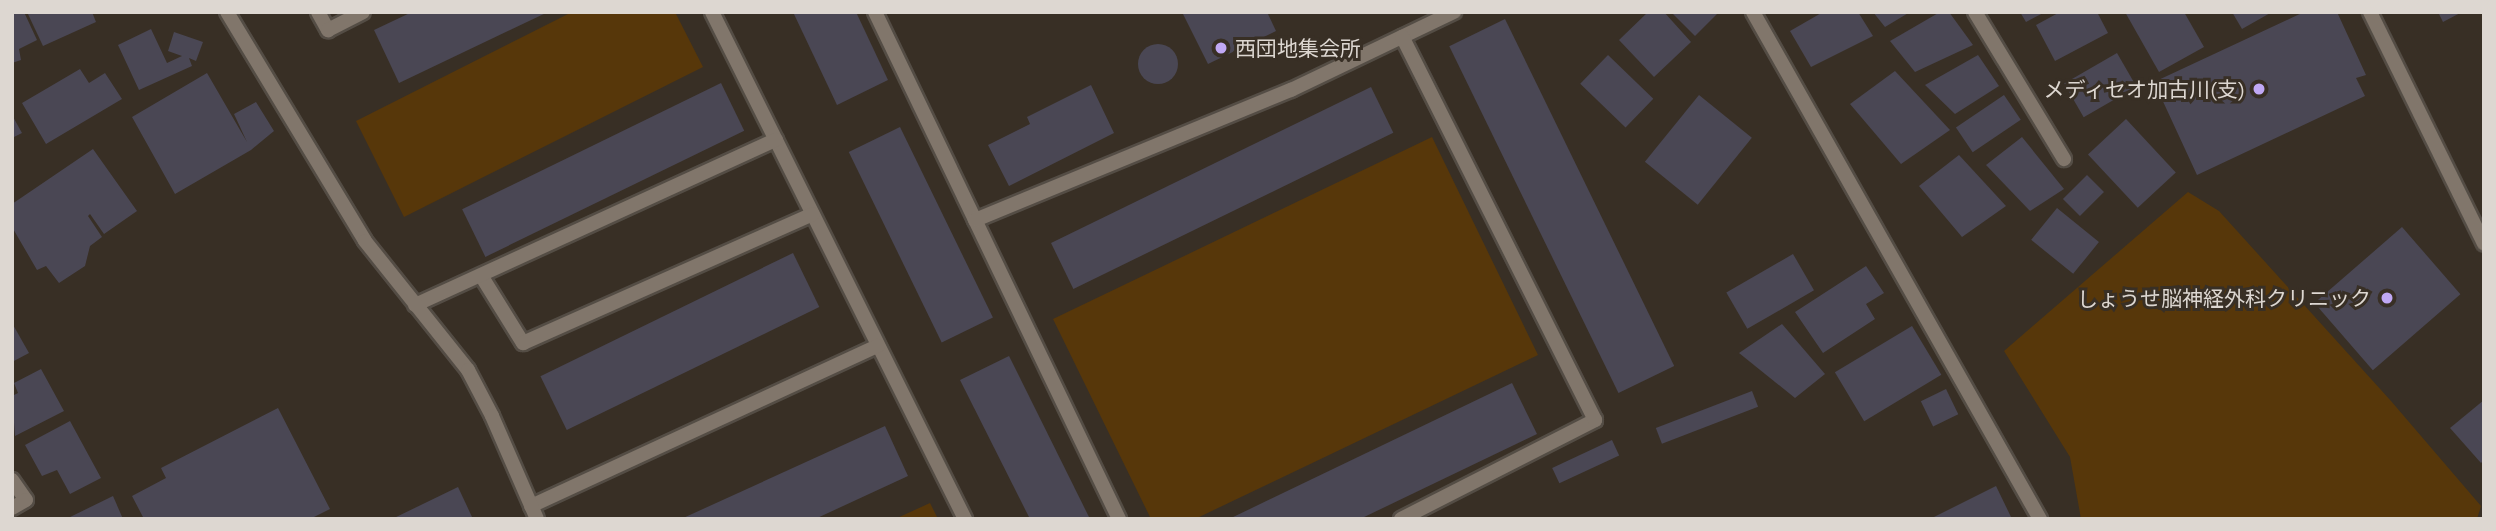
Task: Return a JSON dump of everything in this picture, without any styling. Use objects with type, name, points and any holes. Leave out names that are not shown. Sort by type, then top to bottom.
[{"type":"street","points":[[227,12],[365,241],[468,370],[492,415],[534,512],[878,346]]},
{"type":"street","points":[[318,12],[328,30],[363,12]]},
{"type":"street","points":[[712,12],[965,519]]},
{"type":"street","points":[[875,12],[1119,519]]},
{"type":"street","points":[[975,220],[1291,90],[1454,12]]},
{"type":"street","points":[[1753,12],[2040,519]]},
{"type":"street","points":[[1975,12],[2064,159]]},
{"type":"street","points":[[2370,12],[2484,244]]},
{"type":"street","points":[[1401,519],[1595,420],[1402,37]]},
{"type":"street","points":[[415,305],[482,277],[776,140]]},
{"type":"street","points":[[482,277],[523,342],[813,214]]},
{"type":"street","points":[[12,480],[26,500],[12,508]]},
{"type":"shaded area","points":[[572,12],[675,12],[703,67],[404,217],[356,121]]},
{"type":"shaded area","points":[[1432,137],[1538,355],[1195,519],[1151,519],[1053,319]]},
{"type":"shaded area","points":[[2188,192],[2219,211],[2391,401],[2481,506],[2477,519],[2081,519],[2070,457],[2004,351]]},
{"type":"shaded area","points":[[930,503],[938,519],[895,519]]},
{"type":"building","points":[[12,12],[24,12],[37,40],[19,49],[21,60],[12,63]]},
{"type":"building","points":[[27,12],[92,12],[96,22],[43,46]]},
{"type":"building","points":[[412,12],[548,12],[399,83],[374,30]]},
{"type":"building","points":[[793,12],[856,12],[888,80],[837,105]]},
{"type":"building","name":"西団地集会所","points":[[1267,12],[1276,31],[1208,64],[1183,14]]},
{"type":"building","points":[[1648,12],[1664,12],[1691,42],[1654,77],[1619,40]]},
{"type":"building","points":[[1671,12],[1719,12],[1695,36]]},
{"type":"building","points":[[1823,12],[1858,12],[1873,36],[1811,67],[1790,31]]},
{"type":"building","points":[[1873,12],[1910,12],[1885,27]]},
{"type":"building","points":[[1940,12],[1949,12],[1973,45],[1915,72],[1890,41]]},
{"type":"building","points":[[2020,12],[2045,12],[2026,22]]},
{"type":"building","points":[[2060,12],[2097,12],[2108,33],[2055,61],[2036,25]]},
{"type":"building","points":[[2125,12],[2184,12],[2204,47],[2159,72]]},
{"type":"building","points":[[2232,12],[2272,12],[2242,29]]},
{"type":"building","name":"メディセオ加古川(支)","points":[[2304,12],[2337,12],[2366,75],[2356,78],[2365,96],[2197,175],[2154,82]]},
{"type":"building","points":[[2438,12],[2462,12],[2443,22]]},
{"type":"building","points":[[1505,19],[1674,366],[1618,393],[1449,46]]},
{"type":"building","points":[[151,29],[167,63],[182,56],[168,51],[174,32],[203,42],[196,61],[189,58],[192,66],[139,90],[118,45]]},
{"type":"building","points":[[1158,44],[1172,50],[1178,64],[1172,78],[1158,84],[1144,78],[1138,64],[1144,50]]},
{"type":"building","points":[[2117,53],[2136,87],[2084,117],[2064,84]]},
{"type":"building","points":[[1608,55],[1653,99],[1626,128],[1580,84]]},
{"type":"building","points":[[1978,55],[1999,86],[1955,114],[1925,85]]},
{"type":"building","points":[[80,69],[89,83],[105,73],[122,99],[46,144],[22,103]]},
{"type":"building","points":[[1895,71],[1950,130],[1901,164],[1850,104]]},
{"type":"building","points":[[207,73],[247,142],[234,114],[256,102],[274,131],[251,150],[175,194],[132,117]]},
{"type":"building","points":[[721,83],[744,131],[485,257],[462,209]]},
{"type":"building","points":[[1091,85],[1114,133],[1009,186],[988,145],[1030,124],[1027,117]]},
{"type":"building","points":[[1371,87],[1393,133],[1073,289],[1051,243]]},
{"type":"building","points":[[1699,95],[1752,138],[1698,205],[1645,162]]},
{"type":"building","points":[[2004,95],[2021,120],[1973,152],[1956,127]]},
{"type":"building","points":[[12,115],[22,133],[12,138]]},
{"type":"building","points":[[2126,119],[2176,172],[2138,208],[2088,154]]},
{"type":"building","points":[[900,127],[993,318],[942,343],[849,152]]},
{"type":"building","points":[[2022,137],[2064,189],[2030,211],[1986,165]]},
{"type":"building","points":[[93,149],[137,211],[104,234],[90,214],[88,216],[102,237],[90,246],[85,266],[59,283],[46,266],[37,270],[12,227],[12,204]]},
{"type":"building","points":[[1959,155],[2006,206],[1962,237],[1919,186]]},
{"type":"building","points":[[2087,175],[2104,192],[2080,216],[2063,199]]},
{"type":"building","points":[[2057,208],[2099,242],[2073,274],[2031,240]]},
{"type":"building","name":"しょうせ脳神経外科クリニック","points":[[2402,227],[2460,294],[2373,370],[2314,303]]},
{"type":"building","points":[[793,253],[819,307],[567,430],[540,376]]},
{"type":"building","points":[[1793,254],[1814,290],[1747,329],[1726,292]]},
{"type":"building","points":[[1866,266],[1884,293],[1866,304],[1875,319],[1823,353],[1795,312]]},
{"type":"building","points":[[12,323],[29,353],[12,362]]},
{"type":"building","points":[[1782,324],[1825,374],[1795,398],[1739,353]]},
{"type":"building","points":[[1912,326],[1941,375],[1864,421],[1835,372]]},
{"type":"building","points":[[1009,356],[1090,519],[1030,519],[960,380]]},
{"type":"building","points":[[41,369],[64,411],[15,436],[12,396],[18,393],[14,383]]},
{"type":"building","points":[[1512,383],[1537,434],[1360,519],[1229,519]]},
{"type":"building","points":[[1946,389],[1958,414],[1933,426],[1921,401]]},
{"type":"building","points":[[1752,391],[1758,407],[1662,444],[1656,428]]},
{"type":"building","points":[[2484,400],[2484,460],[2481,463],[2450,428]]},
{"type":"building","points":[[278,408],[330,509],[310,519],[144,519],[132,496],[166,478],[161,468]]},
{"type":"building","points":[[70,421],[101,478],[70,494],[57,470],[42,476],[25,445]]},
{"type":"building","points":[[885,426],[908,476],[815,519],[681,519]]},
{"type":"building","points":[[1612,440],[1619,455],[1559,483],[1552,468]]},
{"type":"building","points":[[1996,486],[2012,519],[1930,519]]},
{"type":"building","points":[[458,487],[473,519],[392,519]]},
{"type":"building","points":[[113,496],[123,519],[66,519]]},
{"type":"place","name":"西団地集会所","points":[[1221,48]]},
{"type":"place","name":"メディセオ加古川(支)","points":[[2259,89]]},
{"type":"place","name":"しょうせ脳神経外科クリニック","points":[[2387,298]]}]
